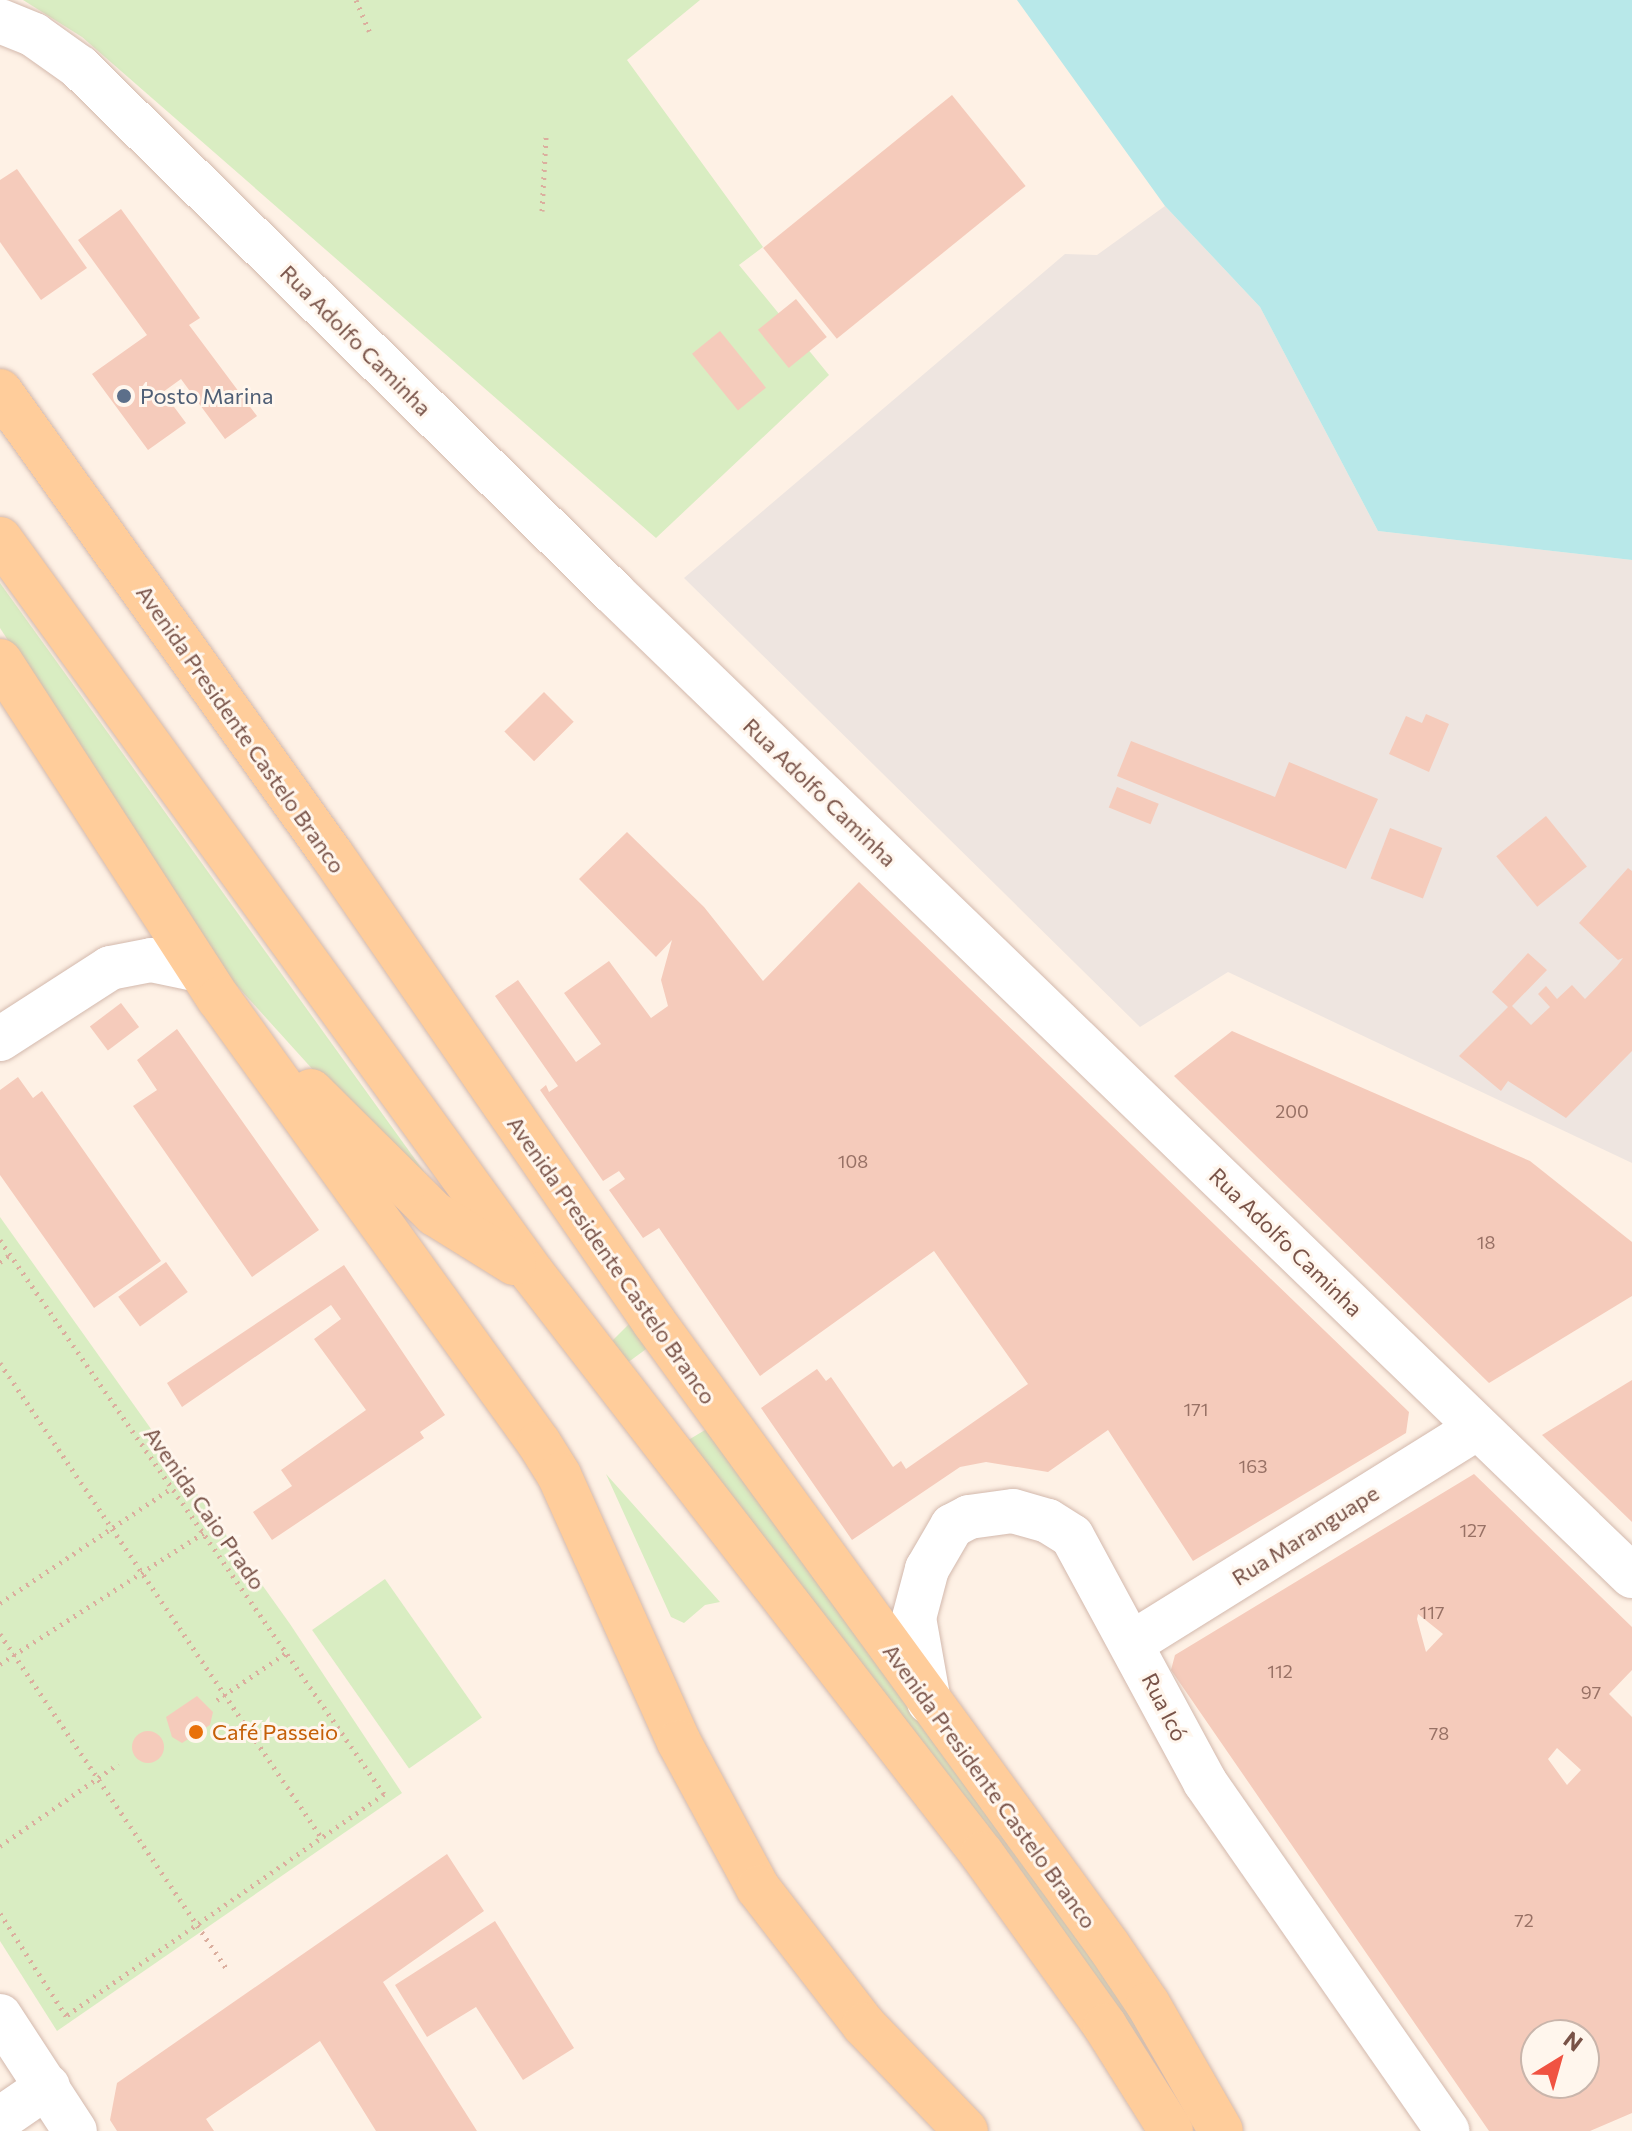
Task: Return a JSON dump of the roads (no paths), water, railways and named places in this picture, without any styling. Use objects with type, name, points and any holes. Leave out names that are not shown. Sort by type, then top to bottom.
[{"type":"main road","name":"Avenida Presidente Castelo Branco","points":[[0,391],[332,855],[654,1322],[1116,1957],[1214,2118]]},
{"type":"main road","points":[[0,539],[533,1274],[982,1854],[1105,2026],[1170,2129]]},
{"type":"main road","points":[[0,661],[209,984],[559,1475],[679,1742],[758,1888],[864,2025],[966,2131]]},
{"type":"main road","points":[[209,984],[435,1214],[533,1274]]},
{"type":"street","name":"Rua Adolfo Caminha","points":[[0,21],[34,35],[79,67],[614,593],[1632,1576]]},
{"type":"street","points":[[0,1039],[110,968],[151,960],[209,984]]},
{"type":"street","name":"Rua Maranguape","points":[[1132,1643],[1478,1428]]},
{"type":"street","name":"Rua Icó","points":[[929,1702],[914,1618],[935,1550],[952,1526],[969,1517],[1013,1511],[1048,1521],[1072,1536],[1205,1782],[1448,2131]]},
{"type":"street","points":[[0,2016],[75,2131]]},
{"type":"street","points":[[0,2119],[48,2086]]},
{"type":"water","points":[[1017,0],[1632,0],[1632,560],[1378,531],[1260,307],[1165,206]]},
{"type":"place","name":"Posto Marina","points":[[124,396]]},
{"type":"place","name":"Café Passeio","points":[[196,1732]]}]
